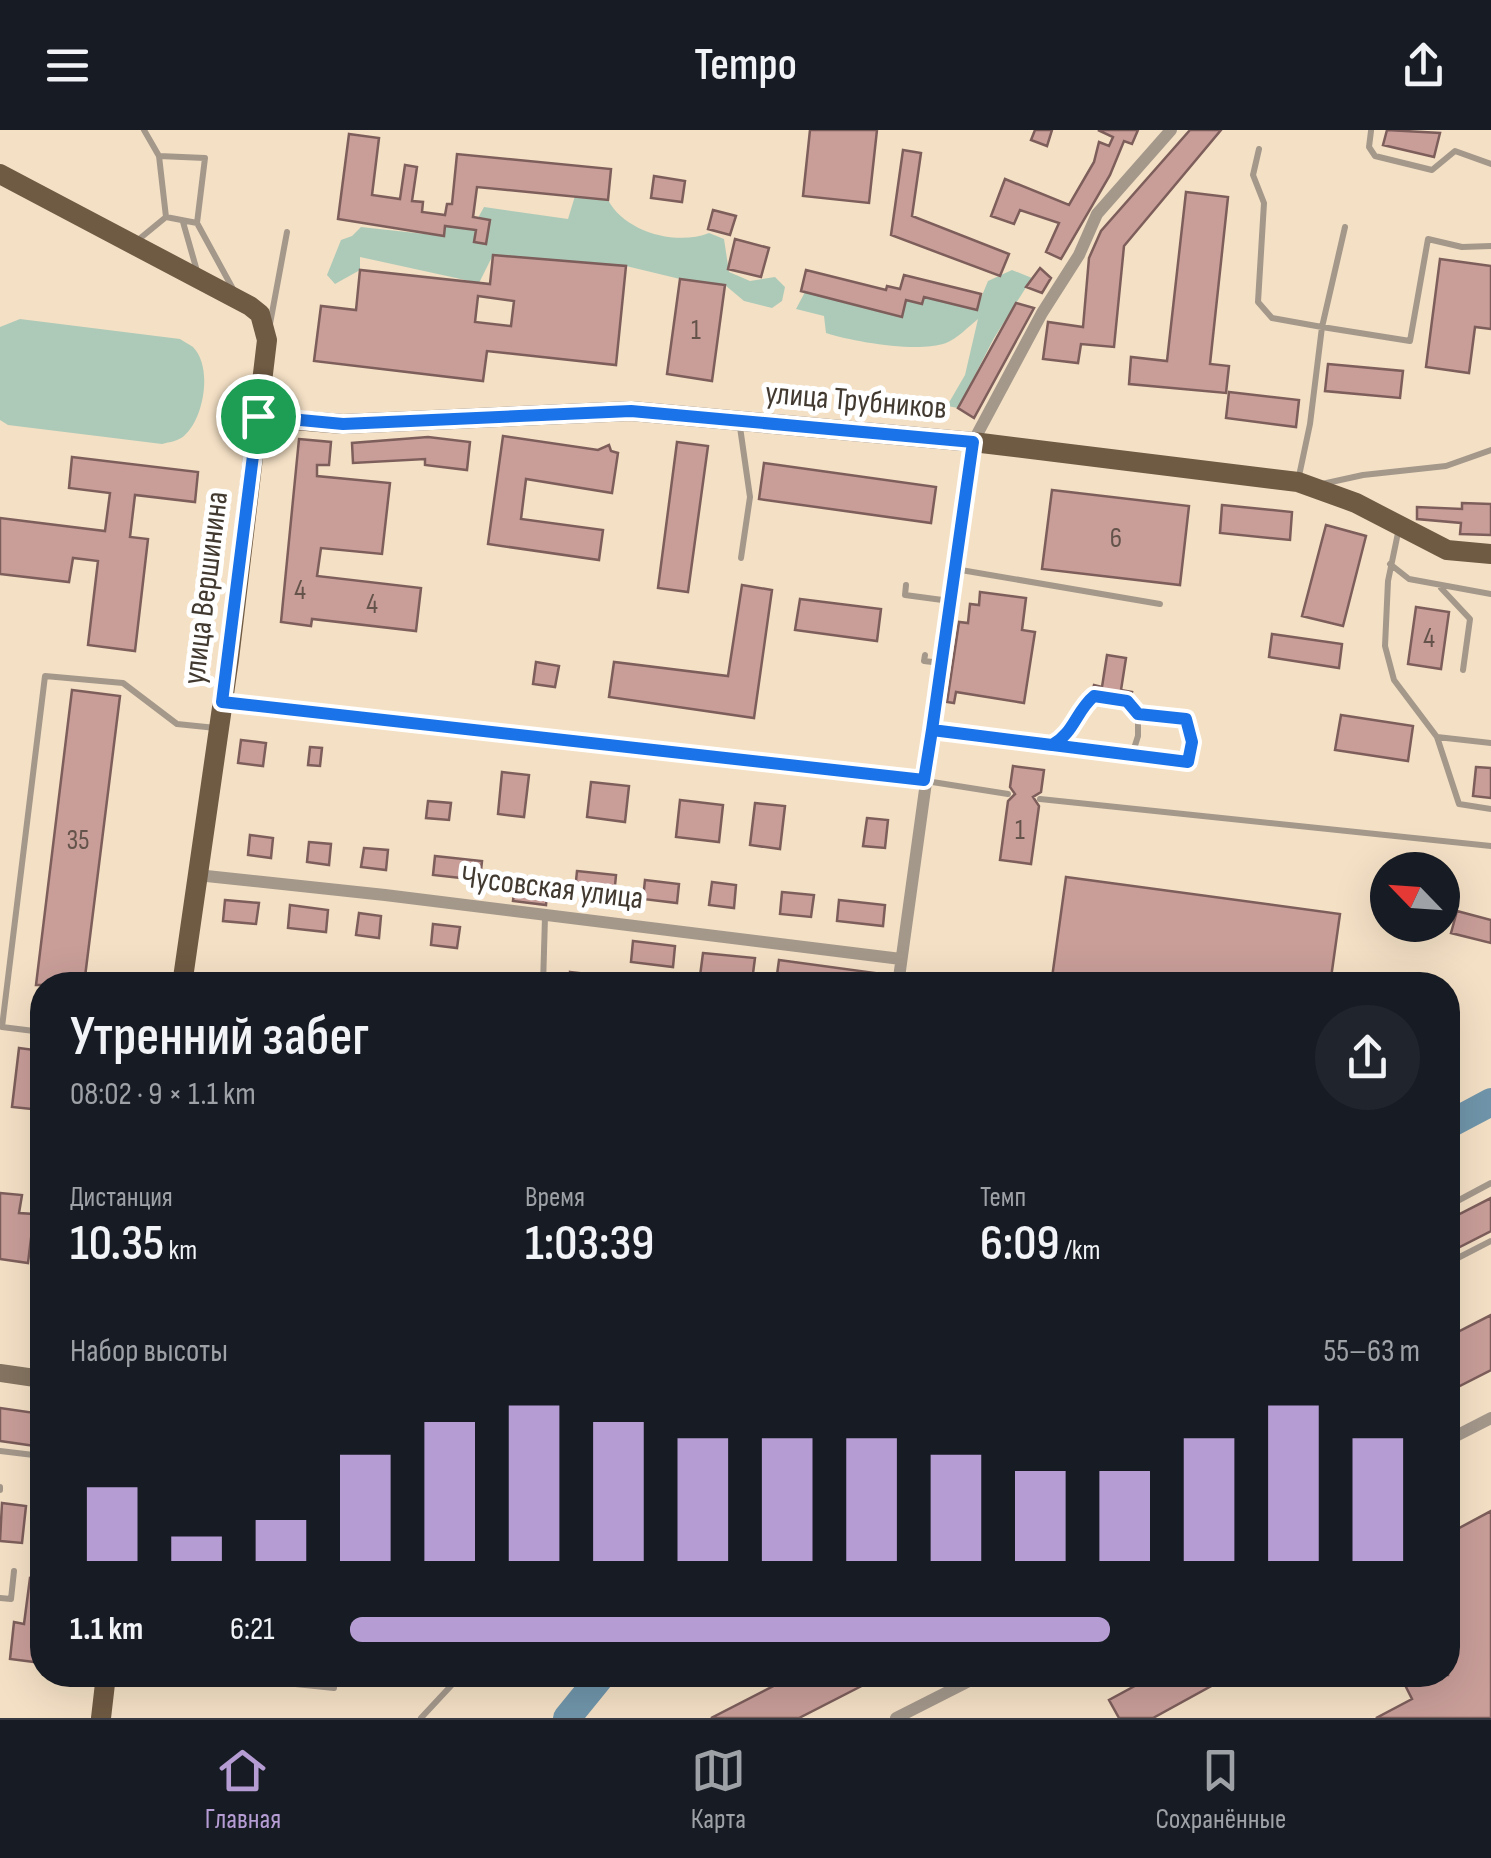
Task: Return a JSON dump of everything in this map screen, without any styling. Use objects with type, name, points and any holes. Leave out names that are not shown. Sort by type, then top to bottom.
[{"type":"main road","points":[[0,174],[239,299],[260,314],[268,340]]},
{"type":"main road","name":"улица Вершинина","points":[[184,972],[268,340]]},
{"type":"main road","name":"улица Трубников","points":[[258,416],[343,424],[631,411],[973,442],[1304,484],[1356,503],[1447,550],[1491,554]]},
{"type":"main road","points":[[101,1718],[105,1687]]},
{"type":"street","points":[[900,972],[973,442],[1042,313],[1079,255],[1096,214],[1172,130]]},
{"type":"street","points":[[222,702],[924,780]]},
{"type":"street","name":"Чусовская улица","points":[[196,875],[901,959]]},
{"type":"street","points":[[0,1373],[30,1377]]},
{"type":"street","points":[[1460,1434],[1491,1418]]},
{"type":"street","points":[[896,1718],[958,1687]]},
{"type":"lane","points":[[144,130],[159,156],[166,217]]},
{"type":"lane","points":[[1371,131],[1369,148],[1375,156],[1432,170],[1455,151],[1491,164]]},
{"type":"lane","points":[[1258,149],[1252,175],[1264,203],[1258,302],[1272,318],[1410,341],[1428,239],[1462,247],[1491,246]]},
{"type":"lane","points":[[159,156],[205,158],[197,223],[239,299]]},
{"type":"lane","points":[[166,217],[197,223]]},
{"type":"lane","points":[[134,243],[166,217]]},
{"type":"lane","points":[[183,222],[199,277]]},
{"type":"lane","points":[[1345,227],[1322,327],[1304,484],[1446,466],[1491,450]]},
{"type":"lane","points":[[268,340],[287,232]]},
{"type":"lane","points":[[739,421],[750,497],[740,558]]},
{"type":"lane","points":[[1399,526],[1390,564],[1385,646],[1394,680],[1436,737],[1459,804],[1491,809]]},
{"type":"lane","points":[[1390,564],[1408,578],[1491,594]]},
{"type":"lane","points":[[956,569],[1160,604]]},
{"type":"lane","points":[[906,585],[905,595],[951,601]]},
{"type":"lane","points":[[1440,587],[1470,619],[1464,670]]},
{"type":"lane","points":[[925,655],[924,660],[942,663]]},
{"type":"lane","points":[[30,1031],[2,1028],[45,676],[123,683],[177,724],[217,728]]},
{"type":"lane","points":[[1052,745],[1064,738],[1094,696],[1127,701],[1138,714],[1138,736],[1132,756]]},
{"type":"lane","points":[[932,730],[1188,762],[1191,730],[1186,719],[1138,714]]},
{"type":"lane","points":[[1436,737],[1491,744]]},
{"type":"lane","points":[[924,780],[1008,794]]},
{"type":"lane","points":[[1040,800],[1491,846]]},
{"type":"lane","points":[[543,972],[545,916]]},
{"type":"lane","points":[[1460,1200],[1491,1184]]},
{"type":"lane","points":[[1460,1257],[1491,1241]]},
{"type":"lane","points":[[0,1451],[30,1455]]},
{"type":"lane","points":[[0,1598],[10,1599],[14,1571]]},
{"type":"lane","points":[[324,1687],[334,1688]]},
{"type":"lane","points":[[421,1718],[450,1687]]},
{"type":"green space","points":[[575,196],[608,200],[626,220],[652,233],[682,238],[709,233],[724,239],[729,272],[750,281],[775,277],[785,287],[782,301],[772,308],[744,301],[725,285],[626,266],[493,255],[479,283],[360,257],[360,270],[335,284],[327,275],[341,240],[361,227],[443,236],[445,226],[476,230],[474,241],[486,243],[490,220],[478,218],[484,207],[568,219]]},
{"type":"green space","points":[[1012,270],[1032,278],[994,338],[958,408],[947,406],[965,375],[978,319],[946,343],[903,347],[826,333],[824,316],[796,309],[805,292],[901,317],[906,300],[921,304],[924,297],[976,310],[988,281]]},
{"type":"green space","points":[[20,319],[180,339],[191,346],[203,367],[204,393],[197,418],[184,436],[162,444],[8,425],[0,420],[0,327]]},
{"type":"building","points":[[810,130],[877,130],[869,203],[803,196]]},
{"type":"building","points":[[1035,130],[1052,130],[1047,146],[1031,140]]},
{"type":"building","points":[[1098,130],[1138,130],[1132,144],[1124,141],[1110,175],[1061,259],[1046,252],[1059,223],[1020,210],[1014,224],[991,216],[1005,179],[1069,205],[1094,162],[1099,142],[1109,146],[1113,137]]},
{"type":"building","points":[[1190,130],[1221,130],[1124,246],[1114,347],[1081,344],[1078,363],[1043,359],[1048,322],[1083,327],[1089,258],[1101,231]]},
{"type":"building","points":[[1387,130],[1440,133],[1434,157],[1383,145]]},
{"type":"building","points":[[349,134],[379,138],[372,195],[400,199],[405,165],[417,167],[412,201],[423,202],[422,212],[445,215],[447,204],[452,204],[457,154],[611,169],[608,200],[477,187],[473,217],[490,220],[486,244],[474,242],[476,230],[445,226],[444,236],[338,219]]},
{"type":"building","points":[[903,150],[921,153],[912,216],[1009,254],[1000,276],[891,235]]},
{"type":"building","points":[[654,176],[685,181],[682,202],[651,198]]},
{"type":"building","points":[[1186,192],[1228,197],[1210,364],[1229,366],[1226,393],[1129,384],[1131,357],[1167,361]]},
{"type":"building","points":[[713,210],[736,216],[730,235],[708,229]]},
{"type":"building","points":[[735,239],[769,248],[761,277],[728,269]]},
{"type":"building","points":[[493,255],[626,266],[616,365],[487,351],[483,381],[314,361],[321,306],[356,310],[360,270],[490,284]],"holes":[[[478,296],[514,301],[511,326],[475,322]]]},
{"type":"building","points":[[1440,259],[1491,266],[1491,329],[1475,327],[1469,373],[1426,367]]},
{"type":"building","points":[[1040,268],[1051,278],[1042,293],[1026,287]]},
{"type":"building","points":[[806,270],[886,290],[887,286],[900,289],[904,275],[981,294],[977,310],[924,297],[922,304],[906,300],[902,317],[801,291]]},
{"type":"building","points":[[680,279],[725,285],[712,381],[667,374]]},
{"type":"building","points":[[1016,303],[1034,308],[974,418],[958,408]]},
{"type":"building","points":[[1328,364],[1403,371],[1400,398],[1325,391]]},
{"type":"building","points":[[1229,392],[1299,400],[1296,427],[1226,418]]},
{"type":"building","points":[[503,436],[598,450],[609,445],[611,451],[618,453],[612,493],[526,479],[521,519],[603,530],[599,560],[488,544]]},
{"type":"building","points":[[428,437],[470,442],[467,470],[425,465],[425,459],[353,463],[352,443]]},
{"type":"building","points":[[299,439],[331,442],[329,465],[317,465],[317,476],[390,483],[382,554],[321,548],[317,576],[421,588],[416,631],[312,619],[311,626],[281,622]]},
{"type":"building","points":[[677,442],[708,446],[688,592],[658,588]]},
{"type":"building","points":[[72,457],[198,472],[195,502],[135,495],[130,537],[148,539],[135,651],[88,645],[98,561],[73,558],[69,582],[0,574],[0,518],[105,531],[110,493],[69,488]]},
{"type":"building","points":[[764,463],[936,487],[931,523],[759,499]]},
{"type":"building","points":[[1052,490],[1189,506],[1180,585],[1042,569]]},
{"type":"building","points":[[1462,503],[1491,504],[1491,535],[1460,534],[1461,523],[1417,519],[1417,507],[1462,509]]},
{"type":"building","points":[[1222,505],[1292,512],[1290,540],[1220,533]]},
{"type":"building","points":[[1326,525],[1366,536],[1343,626],[1302,616]]},
{"type":"building","points":[[742,585],[772,590],[754,718],[609,697],[614,662],[728,676]]},
{"type":"building","points":[[980,592],[1026,598],[1022,630],[1035,632],[1024,703],[956,692],[954,703],[947,702],[959,622],[968,623],[970,604],[979,605]]},
{"type":"building","points":[[800,599],[881,609],[877,641],[795,630]]},
{"type":"building","points":[[1416,607],[1449,612],[1441,669],[1408,664]]},
{"type":"building","points":[[1272,634],[1342,644],[1339,668],[1269,657]]},
{"type":"building","points":[[1107,655],[1126,658],[1121,690],[1132,692],[1131,696],[1093,689],[1094,685],[1102,687]]},
{"type":"building","points":[[536,662],[559,666],[555,687],[533,684]]},
{"type":"building","points":[[72,690],[120,696],[86,972],[38,972]]},
{"type":"building","points":[[1341,715],[1413,726],[1408,761],[1335,750]]},
{"type":"building","points":[[241,740],[266,743],[263,766],[238,763]]},
{"type":"building","points":[[310,747],[322,748],[320,766],[308,765]]},
{"type":"building","points":[[1013,766],[1044,770],[1041,792],[1033,797],[1039,806],[1031,864],[1000,860],[1008,801],[1015,794],[1010,787]]},
{"type":"building","points":[[1476,767],[1491,768],[1491,798],[1473,796]]},
{"type":"building","points":[[502,772],[529,775],[524,817],[498,814]]},
{"type":"building","points":[[591,782],[629,786],[625,822],[587,817]]},
{"type":"building","points":[[680,800],[723,805],[719,842],[676,837]]},
{"type":"building","points":[[428,801],[451,803],[449,820],[426,818]]},
{"type":"building","points":[[755,803],[785,806],[780,849],[750,845]]},
{"type":"building","points":[[867,818],[888,820],[885,848],[863,846]]},
{"type":"building","points":[[250,835],[273,838],[271,858],[248,855]]},
{"type":"building","points":[[309,842],[331,844],[329,865],[307,862]]},
{"type":"building","points":[[364,848],[388,850],[386,870],[361,867]]},
{"type":"building","points":[[435,856],[482,861],[480,880],[433,875]]},
{"type":"building","points":[[577,871],[616,875],[614,896],[575,891]]},
{"type":"building","points":[[516,876],[529,877],[528,891],[547,893],[546,905],[513,901]]},
{"type":"building","points":[[1066,877],[1340,914],[1332,972],[1053,972]]},
{"type":"building","points":[[645,880],[679,884],[677,903],[643,899]]},
{"type":"building","points":[[712,882],[736,885],[734,908],[709,905]]},
{"type":"building","points":[[782,892],[814,895],[811,917],[780,914]]},
{"type":"building","points":[[225,900],[259,903],[256,924],[223,921]]},
{"type":"building","points":[[839,900],[885,905],[883,926],[837,921]]},
{"type":"building","points":[[290,905],[328,910],[326,932],[288,928]]},
{"type":"building","points":[[1460,912],[1491,920],[1491,943],[1460,935]]},
{"type":"building","points":[[359,913],[381,916],[379,938],[356,935]]},
{"type":"building","points":[[433,924],[460,927],[457,948],[431,945]]},
{"type":"building","points":[[633,941],[675,946],[673,967],[631,962]]},
{"type":"building","points":[[703,953],[755,958],[753,972],[701,972]]},
{"type":"building","points":[[779,960],[868,972],[777,972]]},
{"type":"building","points":[[19,1048],[30,1049],[30,1109],[12,1107]]},
{"type":"building","points":[[0,1193],[22,1195],[19,1213],[30,1214],[28,1263],[0,1259]]},
{"type":"building","points":[[1491,1198],[1491,1231],[1460,1247],[1460,1214]]},
{"type":"building","points":[[1491,1315],[1491,1370],[1460,1386],[1460,1331]]},
{"type":"building","points":[[0,1408],[30,1412],[30,1445],[0,1441]]},
{"type":"building","points":[[2,1503],[26,1506],[22,1543],[0,1541]]},
{"type":"building","points":[[1491,1511],[1491,1718],[1376,1718],[1412,1699],[1406,1687],[1460,1687],[1460,1528]]},
{"type":"building","points":[[30,1578],[30,1662],[10,1659],[14,1622],[24,1624]]},
{"type":"building","points":[[772,1687],[860,1687],[799,1718],[711,1718]]},
{"type":"building","points":[[1133,1687],[1209,1687],[1153,1718],[1119,1718],[1109,1700]]},
{"type":"waterway","points":[[1460,1119],[1491,1102]]},
{"type":"waterway","points":[[567,1718],[592,1687]]},
{"type":"route","points":[[258,416],[222,702],[924,780],[932,730],[1188,762],[1192,742],[1186,719],[1138,714],[1127,701],[1094,696],[1086,702],[1072,729],[1064,738],[1052,745],[932,730],[973,442],[631,411],[343,424],[258,416]]}]
